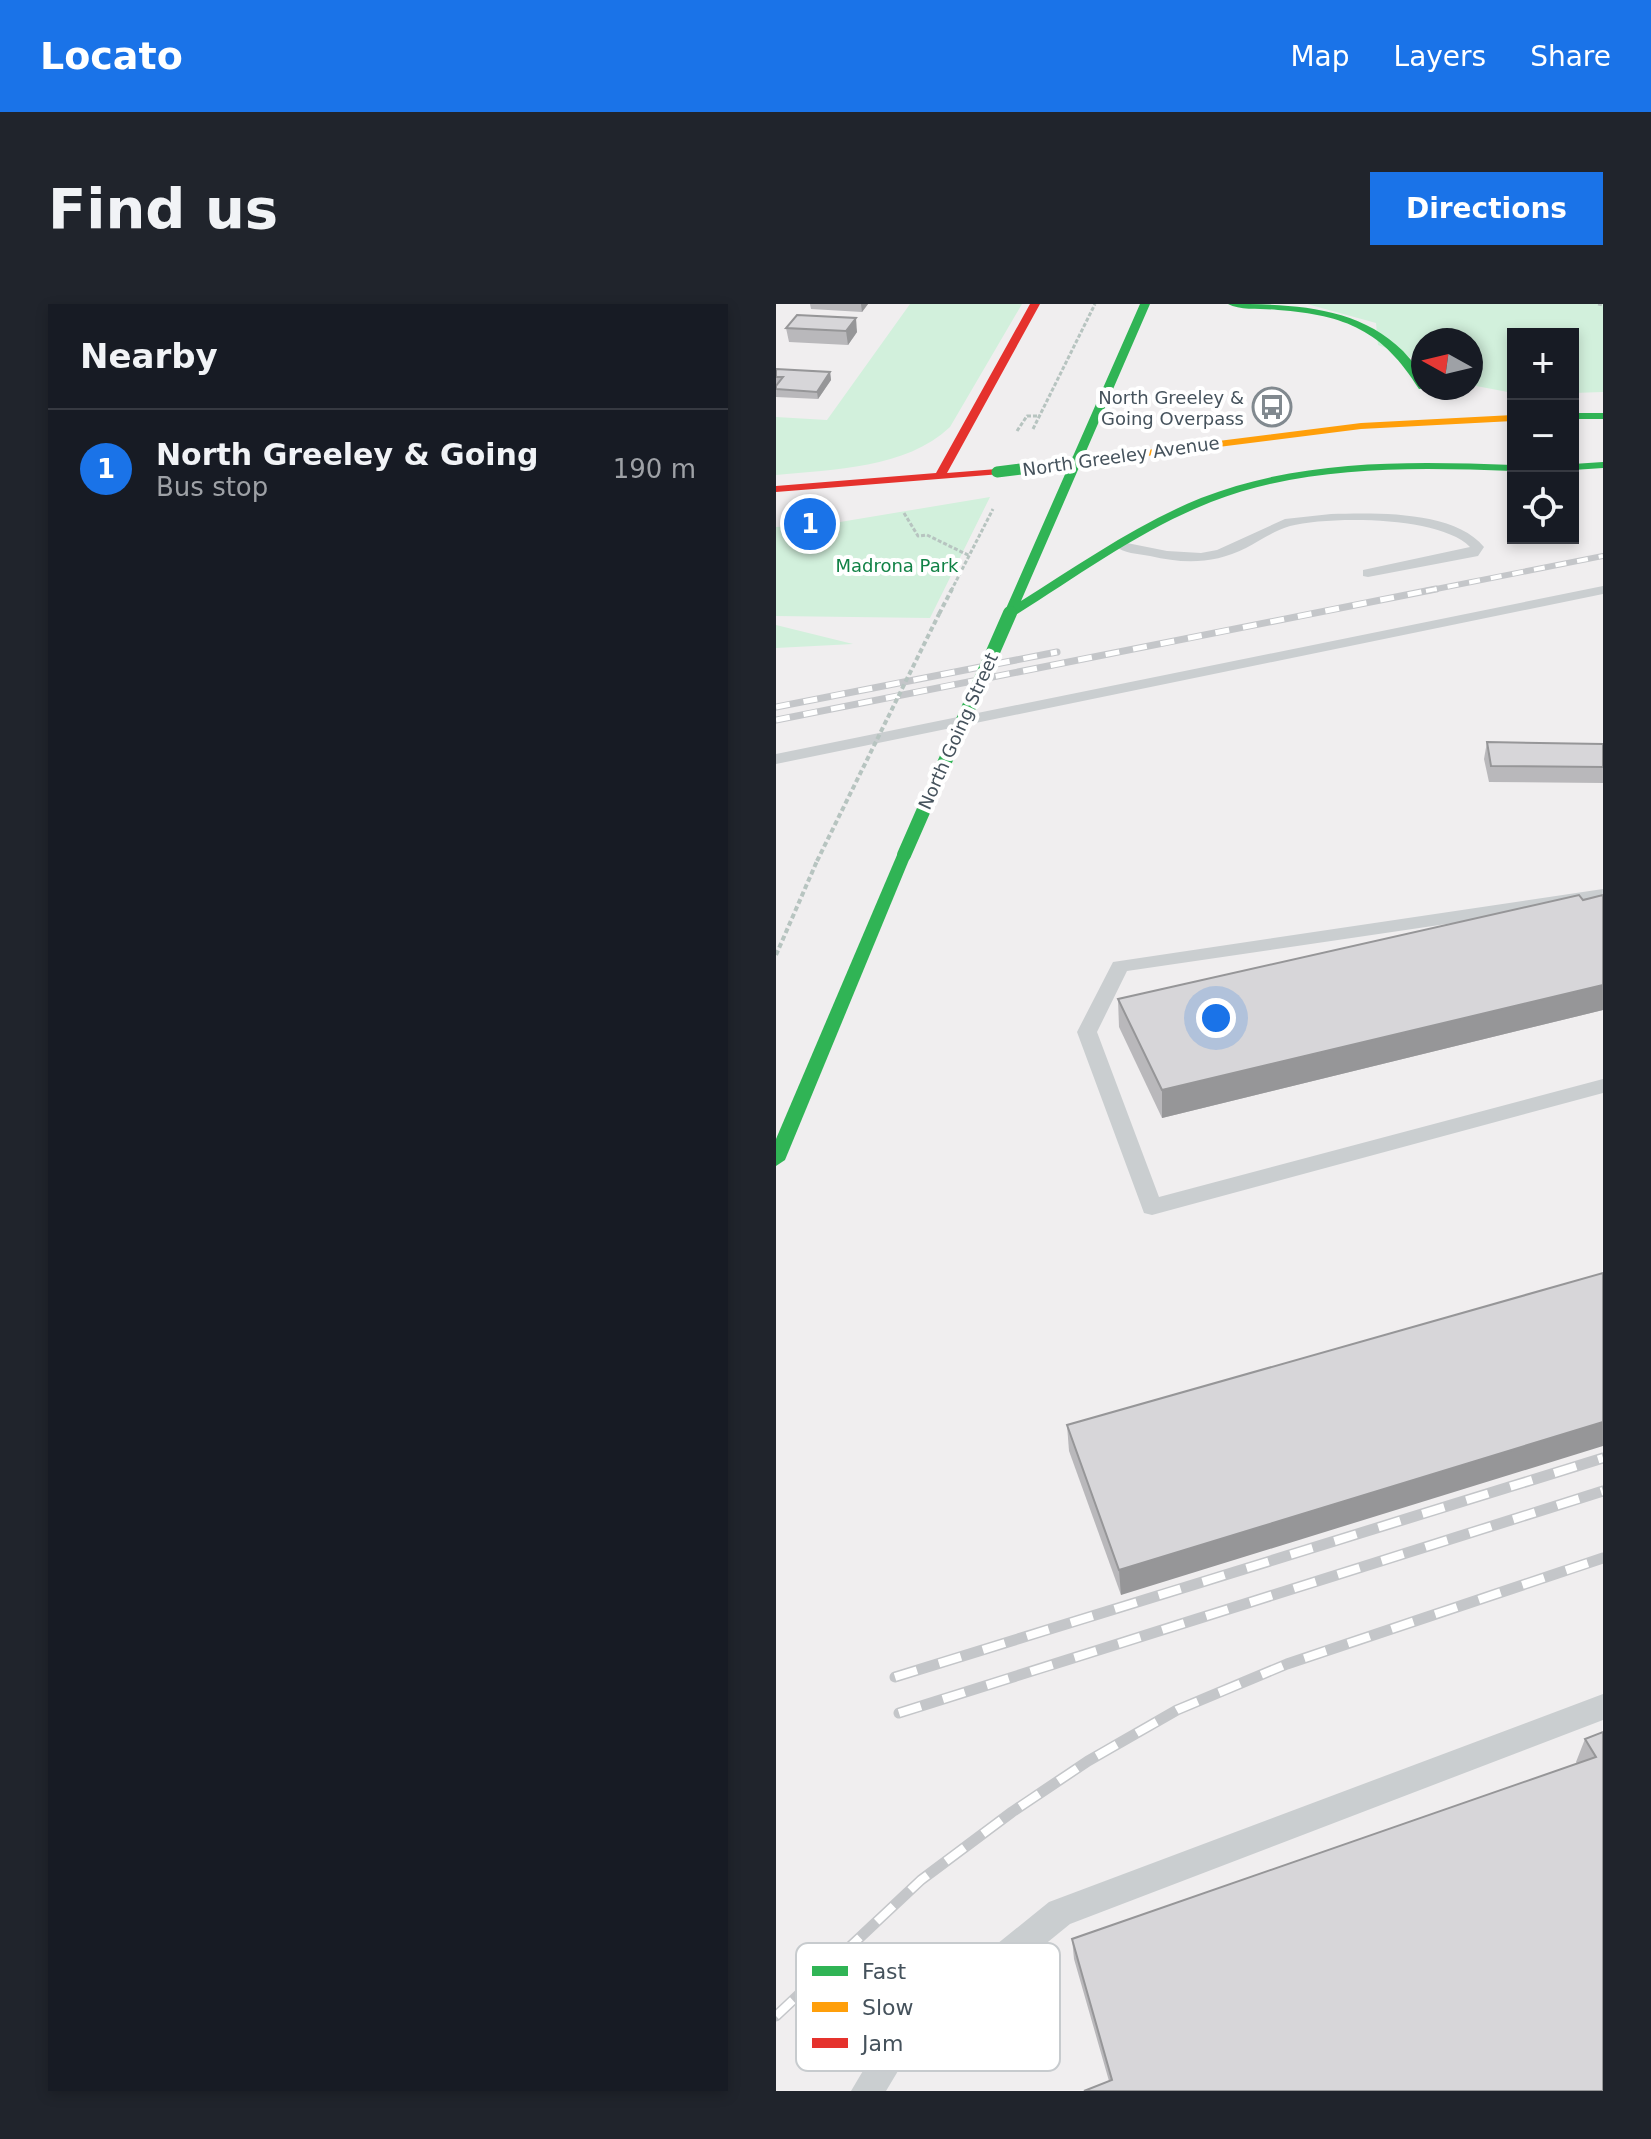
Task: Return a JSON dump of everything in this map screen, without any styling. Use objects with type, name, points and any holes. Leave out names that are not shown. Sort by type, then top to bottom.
[{"type":"main road","points":[[939,478],[1035,304]]},
{"type":"main road","name":"North Going Street","points":[[776,1160],[904,855],[1145,304]]},
{"type":"main road","points":[[1233,304],[1306,310],[1359,323],[1389,341],[1411,367]]},
{"type":"main road","points":[[1428,400],[1436,422]]},
{"type":"main road","points":[[1579,416],[1603,416]]},
{"type":"main road","name":"North Greeley Avenue","points":[[776,489],[997,472],[1361,426],[1507,418]]},
{"type":"main road","points":[[1010,613],[1196,504],[1233,490],[1287,476],[1395,465],[1507,468]]},
{"type":"main road","points":[[1579,467],[1603,465]]},
{"type":"lane","points":[[1122,546],[1171,556],[1211,556],[1273,527],[1294,521],[1344,516],[1395,519],[1463,534],[1474,539],[1477,547],[1473,553],[1465,555],[1368,573]]},
{"type":"lane","points":[[776,759],[1603,590]]},
{"type":"lane","points":[[1603,895],[1120,966],[1087,1032],[1152,1207],[1603,1086]]},
{"type":"lane","points":[[1023,1943],[1060,1913],[1603,1707]]},
{"type":"lane","points":[[867,2091],[880,2071]]},
{"type":"path","points":[[1598,304],[1603,305]]},
{"type":"path","points":[[1019,428],[1027,416],[1040,416]]},
{"type":"path","points":[[900,506],[918,536],[927,535],[970,556]]},
{"type":"path","points":[[776,955],[817,861],[939,614]]},
{"type":"green space","points":[[910,304],[1022,304],[950,427],[932,441],[890,459],[868,464],[776,475],[776,417],[827,420]]},
{"type":"green space","points":[[1307,304],[1603,304],[1603,392],[1579,393],[1579,328],[1507,328],[1507,392],[1483,387],[1483,328],[1411,328],[1411,357],[1378,345],[1376,323]]},
{"type":"green space","name":"Madrona Park","points":[[990,497],[930,618],[776,616],[776,527],[822,525]]},
{"type":"green space","name":"Madrona Park","points":[[776,625],[853,644],[776,648]]},
{"type":"building","points":[[797,315],[856,318],[846,331],[786,328]]},
{"type":"building","points":[[776,369],[830,372],[817,392],[776,389],[783,377],[776,377]]},
{"type":"building","points":[[1487,742],[1603,744],[1603,767],[1491,766]]},
{"type":"building","points":[[1579,895],[1583,900],[1603,895],[1603,985],[1162,1090],[1118,999]]},
{"type":"building","points":[[1603,1273],[1603,1422],[1119,1570],[1067,1425]]},
{"type":"building","points":[[1603,1732],[1603,2091],[1084,2091],[1112,2080],[1072,1939],[1596,1757],[1585,1739]]},
{"type":"railway","points":[[1426,591],[1603,556]]},
{"type":"railway","points":[[776,720],[1436,589]]},
{"type":"railway","points":[[776,707],[1057,652]]},
{"type":"railway","points":[[895,1677],[1603,1458]]},
{"type":"railway","points":[[899,1713],[1603,1491]]},
{"type":"railway","points":[[854,1943],[921,1880],[1012,1812],[1088,1761],[1177,1710],[1287,1664],[1603,1558]]},
{"type":"railway","points":[[776,2016],[796,1997]]},
{"type":"traffic: fast","points":[[1010,613],[1145,304]]},
{"type":"traffic: fast","points":[[1233,304],[1288,308],[1342,318],[1389,343],[1411,367]]},
{"type":"traffic: fast","points":[[1579,416],[1603,416]]},
{"type":"traffic: fast","points":[[997,472],[1139,454]]},
{"type":"traffic: fast","points":[[1579,467],[1603,465]]},
{"type":"traffic: fast","points":[[1010,613],[1147,529],[1234,490],[1337,469],[1408,466],[1507,468]]},
{"type":"traffic: fast","points":[[904,855],[1010,613]]},
{"type":"traffic: fast","points":[[776,1160],[904,855]]},
{"type":"traffic: slow","points":[[1139,454],[1361,426],[1507,418]]},
{"type":"traffic: jam","points":[[939,478],[1035,304]]},
{"type":"traffic: jam","points":[[776,489],[997,472]]},
{"type":"place","name":"North Greeley & Going Overpass","points":[[1272,407]]},
{"type":"place","name":"North Greeley & Going","points":[[810,524]]}]
